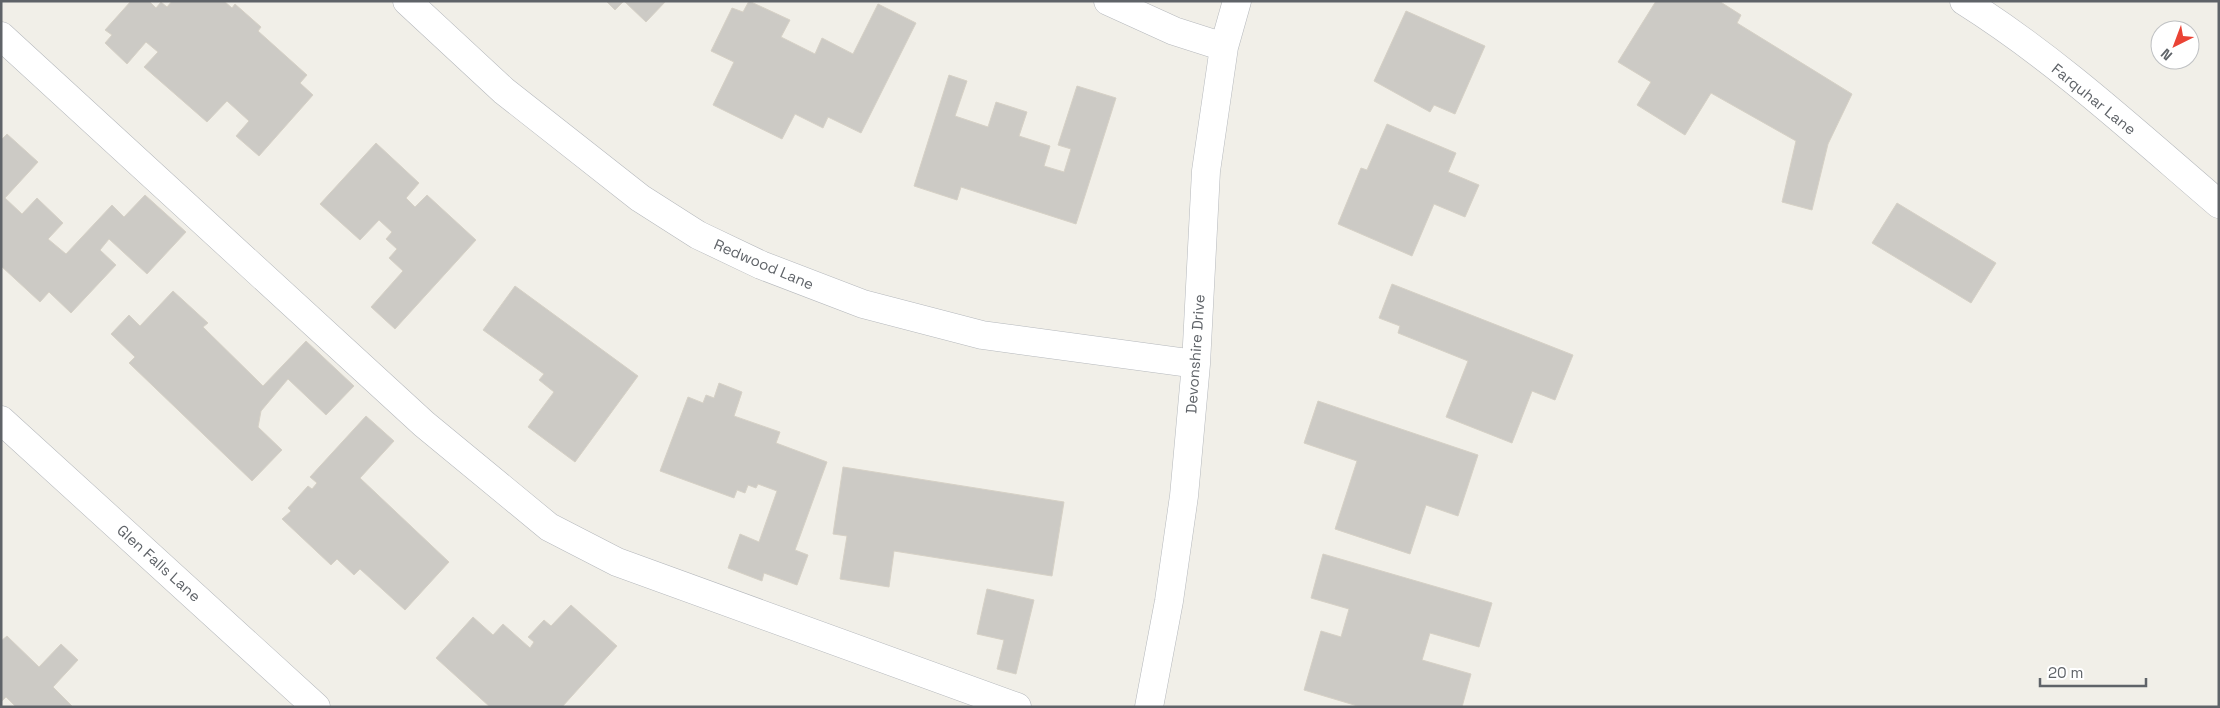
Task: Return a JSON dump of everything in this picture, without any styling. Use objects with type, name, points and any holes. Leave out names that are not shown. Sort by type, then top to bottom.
[{"type":"street","name":"Redwood Lane","points":[[407,1],[504,91],[640,198],[698,235],[761,266],[863,304],[982,335],[1196,364]]},
{"type":"street","points":[[1108,1],[1174,31],[1224,46]]},
{"type":"street","name":"Devonshire Drive","points":[[1149,707],[1169,601],[1184,496],[1196,364],[1206,171],[1224,46],[1237,1]]},
{"type":"street","name":"Farquhar Lane","points":[[1964,1],[1989,17],[2073,80],[2219,204]]},
{"type":"street","points":[[1,36],[424,424],[548,527],[617,562],[1017,707]]},
{"type":"street","name":"Glen Falls Lane","points":[[1,420],[316,707]]},
{"type":"building","points":[[131,1],[149,1],[156,8],[161,2],[167,7],[172,1],[224,1],[232,8],[235,4],[261,27],[258,31],[307,75],[300,83],[313,95],[259,156],[236,136],[249,121],[227,101],[207,122],[144,67],[158,52],[146,42],[127,64],[105,43],[112,35],[105,30]]},
{"type":"building","points":[[606,1],[624,1],[615,10]]},
{"type":"building","points":[[624,1],[666,1],[646,22]]},
{"type":"building","points":[[749,1],[790,20],[781,37],[815,54],[822,38],[853,54],[878,4],[916,23],[861,133],[828,117],[823,128],[795,114],[782,139],[713,105],[734,62],[711,51],[732,8],[743,12]]},
{"type":"building","points":[[1656,1],[1719,1],[1741,15],[1737,23],[1852,94],[1828,144],[1812,210],[1782,202],[1796,141],[1711,93],[1685,135],[1637,105],[1651,82],[1618,62]]},
{"type":"building","points":[[1406,11],[1485,46],[1455,114],[1434,105],[1430,112],[1374,81]]},
{"type":"building","points":[[949,75],[967,81],[955,116],[988,127],[996,102],[1027,112],[1019,136],[1050,146],[1044,166],[1064,172],[1071,149],[1058,145],[1077,86],[1116,98],[1076,224],[961,187],[957,200],[914,186]]},
{"type":"building","points":[[1387,124],[1456,153],[1448,172],[1479,185],[1465,217],[1434,204],[1412,256],[1338,224],[1361,168],[1367,170]]},
{"type":"building","points":[[7,134],[38,162],[5,198],[22,214],[37,198],[63,223],[48,239],[66,254],[112,205],[124,217],[145,195],[186,232],[147,274],[109,239],[100,250],[116,265],[71,313],[49,292],[40,302],[1,266],[1,140]]},
{"type":"building","points":[[376,143],[419,183],[406,198],[415,207],[427,195],[476,240],[395,329],[371,307],[403,271],[389,258],[397,249],[386,239],[392,232],[379,220],[360,240],[320,204]]},
{"type":"building","points":[[1897,203],[1996,263],[1971,303],[1872,243]]},
{"type":"building","points":[[1392,284],[1573,355],[1555,400],[1532,391],[1512,443],[1446,417],[1468,361],[1398,333],[1400,326],[1379,318]]},
{"type":"building","points":[[515,286],[638,376],[575,462],[528,427],[554,392],[539,380],[544,374],[483,330]]},
{"type":"building","points":[[173,291],[208,323],[203,327],[263,386],[306,341],[354,386],[326,415],[288,379],[261,411],[258,427],[282,450],[252,481],[129,363],[135,357],[111,334],[129,315],[140,326]]},
{"type":"building","points":[[719,383],[742,392],[734,416],[780,432],[776,443],[827,462],[795,550],[808,555],[797,585],[764,573],[762,581],[728,568],[740,534],[759,542],[777,491],[758,484],[756,488],[748,485],[745,493],[737,490],[734,498],[660,471],[688,397],[703,403],[706,395],[714,398]]},
{"type":"building","points":[[1318,401],[1478,455],[1458,516],[1426,505],[1410,554],[1335,529],[1357,461],[1304,443]]},
{"type":"building","points":[[366,416],[394,441],[360,478],[449,562],[405,610],[360,569],[354,575],[337,559],[331,565],[282,519],[291,511],[288,508],[308,486],[312,489],[317,483],[310,477]]},
{"type":"building","points":[[843,467],[1064,502],[1052,576],[894,551],[889,587],[840,579],[847,536],[833,534]]},
{"type":"building","points":[[1323,554],[1492,603],[1479,647],[1430,633],[1422,660],[1471,674],[1462,707],[1361,707],[1304,690],[1321,631],[1341,637],[1349,609],[1311,598]]},
{"type":"building","points":[[987,589],[1034,600],[1016,674],[997,669],[1004,640],[977,634]]},
{"type":"building","points":[[571,605],[617,646],[562,707],[490,707],[436,658],[473,617],[493,635],[503,624],[530,648],[534,642],[528,637],[544,620],[551,626]]},
{"type":"building","points":[[7,636],[39,667],[61,644],[78,660],[53,687],[73,707],[16,707],[6,697],[1,702],[1,641]]}]
